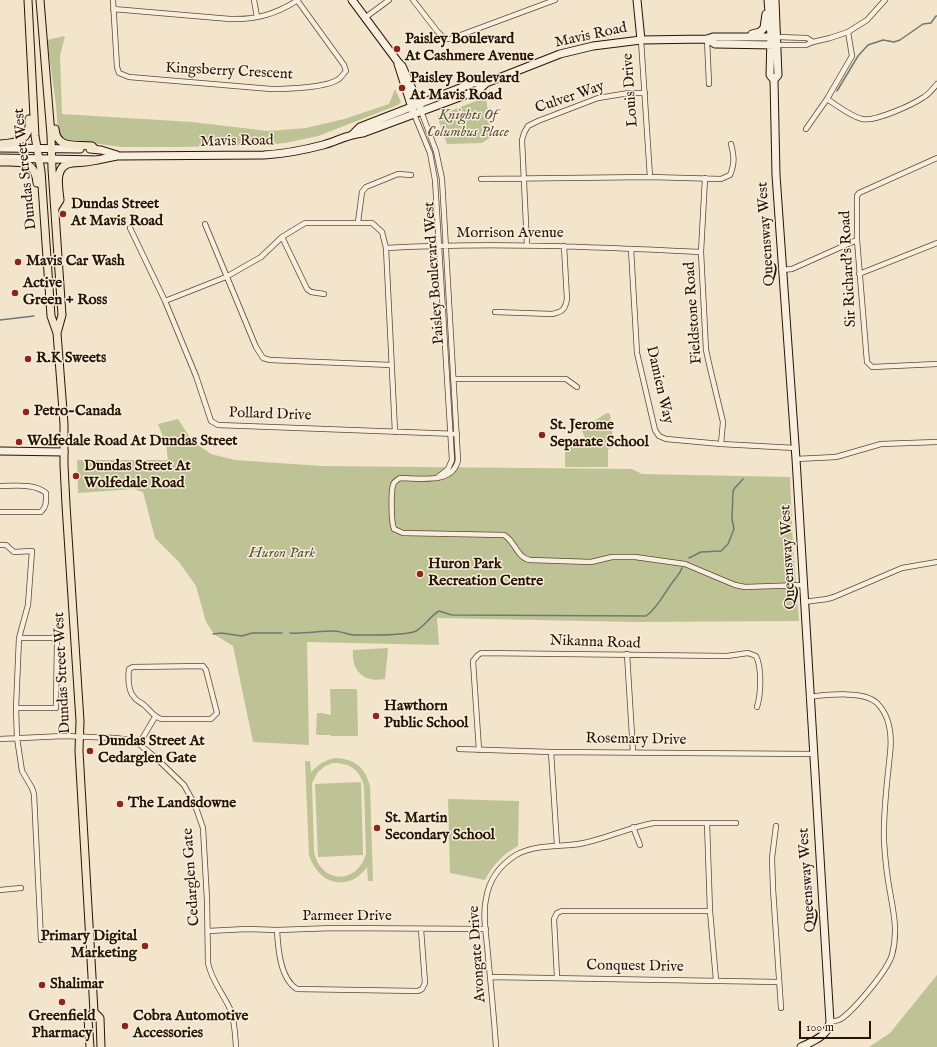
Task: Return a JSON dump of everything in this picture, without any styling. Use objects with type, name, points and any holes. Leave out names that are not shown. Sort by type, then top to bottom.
[{"type":"main road","name":"Dundas Street West","points":[[28,0],[32,94],[52,316],[57,333],[64,424],[66,505],[78,691],[79,750],[94,1012],[100,1018],[101,1047]]},
{"type":"main road","name":"Dundas Street West","points":[[40,0],[62,315],[57,333]]},
{"type":"main road","points":[[47,90],[51,95],[55,136],[57,139],[66,145],[92,146],[95,149]]},
{"type":"main road","points":[[0,144],[17,142],[27,135],[29,126],[28,99],[32,94]]},
{"type":"main road","points":[[55,208],[60,200],[58,176],[61,169],[69,163],[88,163],[97,160]]},
{"type":"main road","points":[[0,162],[20,162],[28,165],[34,170],[38,189],[42,193]]},
{"type":"main road","name":"Dundas Street West","points":[[90,1047],[88,1019],[94,1012]]},
{"type":"street","name":"Kingsberry Crescent","points":[[113,0],[117,66],[119,73],[129,77],[271,89],[309,87],[339,79],[346,70],[344,65],[297,0]]},
{"type":"street","points":[[254,0],[257,17]]},
{"type":"street","points":[[113,8],[230,18],[257,17],[267,16],[297,0]]},
{"type":"street","name":"Paisley Boulevard West","points":[[352,0],[398,62],[399,68],[439,160],[442,179],[458,458],[456,466],[448,475],[436,478],[400,478],[394,483],[392,519],[393,527],[396,531],[403,533],[504,535],[522,557],[530,560],[593,562],[612,557],[635,557],[685,564],[735,585],[745,587],[803,585]]},
{"type":"street","points":[[366,17],[389,0]]},
{"type":"street","points":[[413,0],[444,39],[450,39],[555,0]]},
{"type":"street","name":"Louis Drive","points":[[638,0],[650,177]]},
{"type":"street","points":[[741,37],[760,32],[764,28],[767,0]]},
{"type":"street","name":"Queensway West","points":[[767,0],[774,37]]},
{"type":"street","name":"Queensway West","points":[[775,0],[774,45],[778,75],[774,80],[776,175],[796,459],[809,697],[830,1022],[827,1031],[822,1037],[801,1047]]},
{"type":"street","points":[[774,45],[806,45],[848,32],[867,20],[885,0]]},
{"type":"street","points":[[806,128],[827,99],[852,56],[848,32]]},
{"type":"street","name":"Mavis Road","points":[[0,158],[97,160],[117,156],[279,154],[324,144],[353,134],[360,127],[480,89],[486,83],[576,50],[641,40],[707,40],[713,37],[774,37]]},
{"type":"street","points":[[774,37],[807,38],[813,42]]},
{"type":"street","points":[[707,40],[709,84]]},
{"type":"street","name":"Mavis Road","points":[[707,40],[715,44],[774,45]]},
{"type":"street","points":[[827,99],[851,114],[869,120],[882,116],[923,98],[932,91],[937,84]]},
{"type":"street","name":"Culver Way","points":[[527,245],[522,140],[528,126],[598,98],[629,93],[644,93]]},
{"type":"street","name":"Paisley Boulevard West","points":[[417,109],[433,166],[450,435],[451,463],[448,469],[436,478]]},
{"type":"street","points":[[481,179],[650,177],[721,179],[730,175],[735,159],[731,144]]},
{"type":"street","name":"Mavis Road","points":[[0,148],[95,149],[117,156]]},
{"type":"street","name":"Sir Richard's Road","points":[[937,158],[859,193],[857,196],[857,240],[867,362],[872,368],[937,364]]},
{"type":"street","points":[[358,222],[362,192],[366,187],[398,174],[411,175]]},
{"type":"street","name":"Fieldstone Road","points":[[704,178],[701,252],[706,350],[723,422],[721,444]]},
{"type":"street","points":[[165,301],[226,277],[261,257],[282,237],[306,223],[372,222],[382,232],[386,248],[395,432]]},
{"type":"street","points":[[205,224],[226,277],[256,346],[263,358],[270,360],[391,365]]},
{"type":"street","name":"Pollard Drive","points":[[130,228],[165,301],[196,376],[211,421],[218,425],[450,435],[457,434]]},
{"type":"street","points":[[282,237],[307,289],[311,292],[324,294]]},
{"type":"street","points":[[782,270],[792,269],[857,240]]},
{"type":"street","points":[[860,274],[937,243]]},
{"type":"street","name":"Morrison Avenue","points":[[386,248],[438,245],[527,245],[701,252]]},
{"type":"street","points":[[495,312],[552,314],[562,312],[566,307],[567,300],[564,246]]},
{"type":"street","name":"Damien Way","points":[[631,249],[637,353],[655,430],[659,436],[666,439],[721,444],[795,448]]},
{"type":"street","points":[[446,380],[566,379],[577,387]]},
{"type":"street","points":[[796,459],[836,457],[881,444],[937,442]]},
{"type":"street","points":[[0,451],[64,452]]},
{"type":"street","points":[[0,486],[36,487],[42,489],[46,493],[46,507],[41,512],[0,512]]},
{"type":"street","points":[[0,545],[6,545],[14,552],[32,551],[28,605],[19,638],[16,708],[17,738],[22,771],[34,794],[42,940]]},
{"type":"street","points":[[804,602],[834,597],[902,568],[937,562]]},
{"type":"street","points":[[16,708],[56,708],[57,642],[53,638],[19,638]]},
{"type":"street","name":"Nikanna Road","points":[[478,750],[473,661],[482,653],[727,656],[748,653],[753,654],[759,661],[760,696],[757,707]]},
{"type":"street","points":[[627,654],[632,752]]},
{"type":"street","points":[[203,666],[206,670],[217,713],[215,717],[204,720],[178,720],[161,719],[155,717],[144,705],[133,697],[128,676],[129,669],[133,667],[203,666]]},
{"type":"street","points":[[809,697],[867,696],[881,707],[886,717],[891,736],[885,794],[884,842],[896,927],[895,942],[891,957],[876,982],[840,1019],[830,1022]]},
{"type":"street","points":[[139,744],[155,717]]},
{"type":"street","name":"Cedarglen Gate","points":[[0,739],[79,737],[115,738],[139,744],[184,785],[200,816],[203,828],[208,963],[210,973],[234,1020],[236,1047]]},
{"type":"street","name":"Rosemary Drive","points":[[459,749],[551,752],[813,754]]},
{"type":"street","points":[[551,752],[557,845]]},
{"type":"street","name":"Avongate Drive","points":[[496,1047],[486,929],[486,898],[490,885],[497,872],[507,862],[519,854],[535,849],[557,845],[585,843],[633,827],[654,823],[736,823]]},
{"type":"street","points":[[707,823],[710,911],[716,980]]},
{"type":"street","points":[[776,826],[772,858],[772,889],[781,1008]]},
{"type":"street","points":[[633,827],[640,845]]},
{"type":"street","points":[[0,890],[21,888]]},
{"type":"street","points":[[557,977],[554,919],[557,913],[562,911],[710,911]]},
{"type":"street","name":"Parmeer Drive","points":[[208,931],[334,928],[486,929]]},
{"type":"street","points":[[278,930],[280,961],[291,985],[297,989],[418,991],[422,989],[425,983],[421,929]]},
{"type":"street","name":"Conquest Drive","points":[[490,977],[779,982]]},
{"type":"green space","points":[[65,36],[60,56],[62,114],[192,122],[268,131],[306,128],[344,119],[389,104],[395,89],[401,102],[398,105],[318,136],[285,143],[266,145],[122,147],[66,141],[61,137],[58,131],[47,40]]},
{"type":"green space","name":"Knights Of Columbus Place","points":[[486,97],[491,137],[482,143],[447,144],[437,116]]},
{"type":"green space","points":[[607,413],[610,414],[614,447],[608,449],[608,467],[565,467],[565,441],[587,442],[581,429]]},
{"type":"green space","name":"Huron Park","points":[[178,419],[192,441],[211,454],[235,460],[322,466],[632,469],[642,474],[790,477],[793,546],[799,621],[635,622],[437,618],[439,645],[307,642],[309,745],[253,742],[233,646],[214,634],[206,622],[196,586],[179,562],[155,538],[143,492],[134,489],[78,493],[77,460],[168,460],[166,444],[158,424]]},
{"type":"green space","points":[[387,648],[385,679],[371,679],[360,674],[354,664],[353,650]]},
{"type":"green space","points":[[330,689],[357,689],[358,736],[331,736],[316,734],[317,713],[331,715]]},
{"type":"green space","points":[[335,758],[354,762],[362,769],[368,779],[370,786],[373,881],[368,881],[367,867],[359,876],[352,880],[344,882],[331,881],[325,878],[315,868],[309,855],[305,761],[310,761],[311,772],[322,763]],"holes":[[[333,763],[339,763],[353,768],[360,776],[364,786],[366,854],[361,864],[355,871],[339,877],[331,875],[324,870],[318,863],[314,852],[312,783],[318,772],[325,766]]]},
{"type":"green space","points":[[361,782],[363,855],[318,857],[315,784]]},
{"type":"green space","points":[[448,799],[519,801],[518,846],[499,860],[491,869],[485,880],[450,873]]},
{"type":"green space","points":[[937,975],[937,1047],[869,1047],[890,1033]]},
{"type":"waterway","points":[[837,91],[858,56],[868,45],[883,40],[894,42],[900,40],[923,24],[931,23],[937,16]]},
{"type":"waterway","points":[[0,320],[34,316]]},
{"type":"waterway","points":[[689,558],[701,552],[721,551],[728,544],[734,529],[732,519],[733,492],[743,479]]},
{"type":"waterway","points":[[290,633],[334,631],[355,635],[411,633],[416,631],[439,611],[452,615],[646,616],[658,604],[682,568]]},
{"type":"waterway","points":[[213,634],[222,633],[242,636],[252,633],[282,633]]},
{"type":"place","name":"Paisley Boulevard At Cashmere Avenue","points":[[397,49]]},
{"type":"place","name":"Paisley Boulevard At Mavis Road","points":[[402,88]]},
{"type":"place","name":"Dundas Street At Mavis Road","points":[[63,214]]},
{"type":"place","name":"Mavis Car Wash","points":[[18,262]]},
{"type":"place","name":"Active Green + Ross","points":[[15,293]]},
{"type":"place","name":"R.K Sweets","points":[[28,359]]},
{"type":"place","name":"Petro-Canada","points":[[26,412]]},
{"type":"place","name":"St. Jerome Separate School","points":[[542,435]]},
{"type":"place","name":"Wolfedale Road At Dundas Street","points":[[19,442]]},
{"type":"place","name":"Dundas Street At Wolfedale Road","points":[[76,476]]},
{"type":"place","name":"Huron Park Recreation Centre","points":[[420,574]]},
{"type":"place","name":"Hawthorn Public School","points":[[376,716]]},
{"type":"place","name":"Dundas Street At Cedarglen Gate","points":[[90,751]]},
{"type":"place","name":"The Landsdowne","points":[[120,804]]},
{"type":"place","name":"St. Martin Secondary School","points":[[377,828]]},
{"type":"place","name":"Primary Digital Marketing","points":[[145,946]]},
{"type":"place","name":"Shalimar","points":[[42,985]]},
{"type":"place","name":"Greenfield Pharmacy","points":[[62,1002]]},
{"type":"place","name":"Cobra Automotive Accessories","points":[[125,1026]]}]
